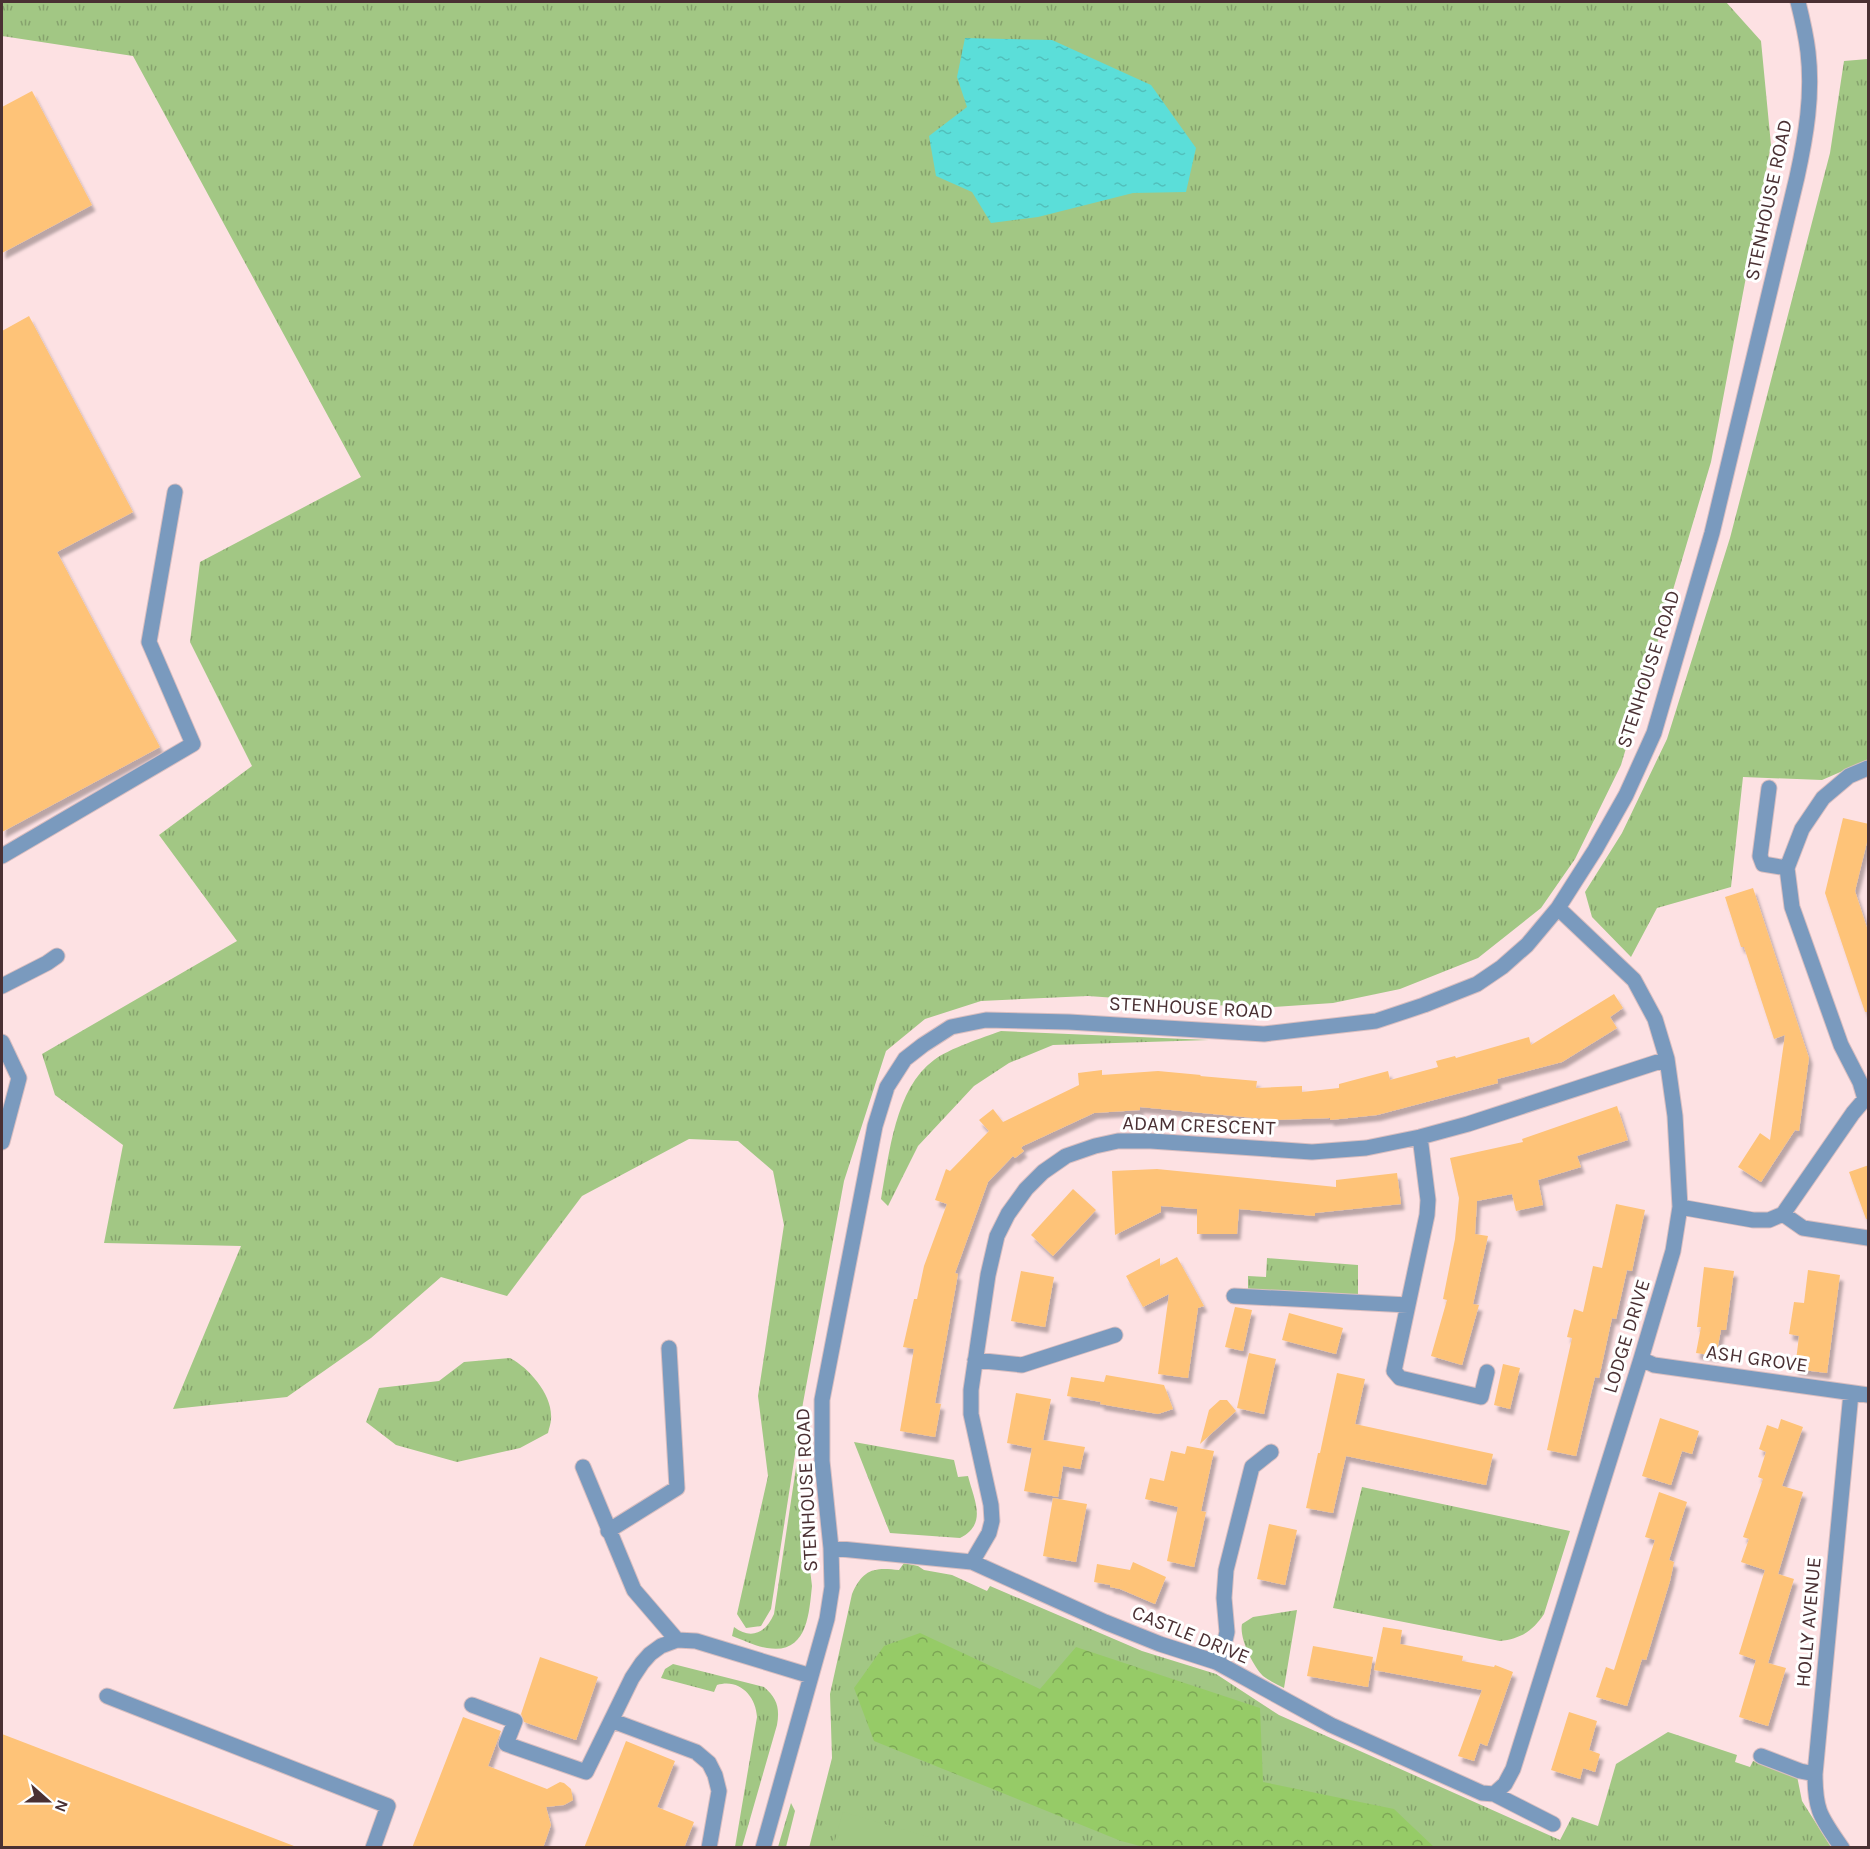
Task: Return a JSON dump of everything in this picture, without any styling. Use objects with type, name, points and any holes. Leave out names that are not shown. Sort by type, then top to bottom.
[{"type":"street","name":"STENHOUSE ROAD","points":[[763,1848],[827,1619],[832,1587],[831,1548],[822,1461],[822,1400],[875,1126],[887,1087],[905,1059],[951,1027],[986,1020],[1069,1022],[1264,1034],[1376,1021],[1477,984],[1502,967],[1527,945],[1558,908],[1595,850],[1626,795],[1654,733],[1712,533],[1808,123],[1810,87],[1808,51],[1798,2]]},
{"type":"street","points":[[2,856],[193,744],[149,642],[176,492]]},
{"type":"street","points":[[1680,1207],[1753,1220],[1769,1220],[1783,1214],[1853,1113],[1867,1099],[1842,1045],[1792,907],[1787,868],[1802,829],[1823,798],[1849,776],[1869,768]]},
{"type":"street","points":[[1770,788],[1760,856],[1763,864],[1787,868]]},
{"type":"street","name":"LODGE DRIVE","points":[[1494,1794],[1505,1784],[1513,1768],[1641,1359],[1673,1251],[1680,1207],[1675,1116],[1667,1059],[1655,1019],[1634,980],[1558,908]]},
{"type":"street","points":[[2,986],[57,956]]},
{"type":"street","points":[[2,1042],[19,1078],[2,1142]]},
{"type":"street","name":"ADAM CRESCENT","points":[[972,1562],[989,1533],[992,1521],[991,1505],[971,1414],[971,1390],[988,1275],[997,1236],[1008,1214],[1026,1189],[1043,1172],[1066,1156],[1118,1141],[1150,1141],[1312,1152],[1366,1148],[1420,1137],[1546,1100],[1667,1059]]},
{"type":"street","points":[[1420,1137],[1428,1200],[1427,1215],[1394,1371],[1400,1378],[1481,1396],[1487,1372]]},
{"type":"street","points":[[1783,1214],[1803,1228],[1869,1238]]},
{"type":"street","points":[[1234,1296],[1408,1305]]},
{"type":"street","points":[[975,1360],[1022,1365],[1115,1335]]},
{"type":"street","points":[[608,1531],[677,1488],[669,1348]]},
{"type":"street","name":"ASH GROVE","points":[[1641,1359],[1654,1365],[1869,1395]]},
{"type":"street","name":"HOLLY AVENUE","points":[[1842,1848],[1819,1814],[1815,1794],[1815,1774],[1851,1393]]},
{"type":"street","points":[[1216,1662],[1227,1632],[1224,1598],[1227,1570],[1252,1467],[1271,1452]]},
{"type":"street","points":[[583,1467],[634,1590],[677,1640]]},
{"type":"street","name":"CASTLE DRIVE","points":[[831,1548],[972,1562],[1105,1622],[1160,1644],[1216,1662],[1331,1725],[1482,1793],[1494,1794],[1553,1824]]},
{"type":"street","points":[[472,1704],[515,1721],[507,1744],[586,1772],[632,1678],[650,1654],[661,1646],[677,1640],[696,1641],[811,1676]]},
{"type":"street","points":[[107,1696],[388,1806],[374,1848]]},
{"type":"street","points":[[612,1721],[696,1752],[709,1763],[719,1791],[709,1848]]},
{"type":"street","points":[[1761,1756],[1800,1771],[1815,1774]]},
{"type":"green space","points":[[2,2],[1726,2],[1761,41],[1771,145],[1711,462],[1621,765],[1575,859],[1541,908],[1478,958],[1400,989],[1333,1003],[1258,1008],[1088,996],[981,1001],[925,1019],[886,1051],[844,1181],[803,1403],[771,1609],[761,1626],[746,1628],[737,1614],[768,1476],[758,1396],[784,1225],[773,1171],[738,1141],[689,1139],[582,1196],[507,1296],[441,1277],[371,1338],[287,1397],[173,1409],[241,1246],[104,1243],[123,1145],[55,1095],[42,1054],[237,941],[159,835],[252,766],[190,642],[200,562],[361,477],[133,56],[2,36]]},
{"type":"green space","points":[[1868,59],[1868,760],[1822,780],[1743,777],[1731,887],[1657,908],[1631,957],[1592,917],[1585,892],[1622,833],[1667,739],[1730,538],[1830,153],[1844,61]]},
{"type":"green space","points":[[1001,1031],[1209,1040],[1053,1045],[1009,1063],[974,1086],[918,1146],[888,1206],[881,1199],[887,1163],[896,1124],[910,1087],[934,1060],[949,1051]]},
{"type":"green space","points":[[1267,1258],[1358,1265],[1358,1295],[1248,1290],[1248,1276],[1266,1277]]},
{"type":"green space","points":[[510,1358],[532,1375],[544,1392],[551,1410],[548,1433],[520,1448],[457,1462],[396,1445],[366,1422],[379,1388],[439,1381],[464,1362]]},
{"type":"green space","points":[[854,1442],[954,1460],[958,1477],[968,1476],[977,1511],[974,1526],[960,1538],[890,1533]]},
{"type":"green space","points":[[797,1461],[812,1586],[809,1609],[807,1620],[798,1639],[780,1649],[767,1648],[732,1636],[734,1627],[746,1633],[757,1633],[767,1626],[774,1614]]},
{"type":"green space","points":[[1362,1487],[1570,1531],[1544,1614],[1540,1620],[1525,1633],[1500,1641],[1333,1608]]},
{"type":"green space","points":[[904,1563],[924,1570],[952,1575],[987,1591],[990,1586],[1142,1651],[1216,1674],[1279,1715],[1560,1840],[1572,1817],[1598,1826],[1616,1764],[1668,1732],[1737,1755],[1735,1762],[1750,1767],[1753,1761],[1797,1776],[1802,1801],[1831,1847],[809,1848],[832,1758],[830,1694],[852,1594],[860,1579],[870,1572],[883,1569],[899,1570]]},
{"type":"green space","points":[[1297,1610],[1284,1688],[1263,1676],[1255,1666],[1245,1644],[1242,1624],[1253,1617]]},
{"type":"green space","points":[[920,1633],[1040,1689],[1076,1647],[1260,1708],[1263,1782],[1394,1809],[1434,1847],[1144,1847],[1121,1841],[874,1741],[854,1688],[884,1646]]},
{"type":"green space","points":[[673,1664],[764,1687],[777,1704],[777,1725],[742,1847],[735,1847],[757,1717],[756,1709],[745,1690],[732,1684],[717,1685],[714,1692],[661,1678],[665,1669]]},
{"type":"green space","points":[[791,1803],[795,1811],[786,1847],[778,1847]]},
{"type":"green space","points":[[843,1812],[963,1847],[833,1847]]},
{"type":"water","points":[[965,38],[1052,40],[1151,85],[1196,148],[1186,192],[1133,193],[1038,217],[991,223],[972,192],[936,176],[929,136],[967,107],[957,77]]},
{"type":"building","points":[[32,91],[92,205],[2,253],[2,107]]},
{"type":"building","points":[[29,316],[133,512],[57,552],[160,747],[2,832],[2,331]]},
{"type":"building","points":[[1843,818],[1869,824],[1869,834],[1855,891],[1869,934],[1869,1012],[1865,1012],[1825,893]]},
{"type":"building","points":[[1753,888],[1809,1058],[1799,1131],[1795,1130],[1761,1182],[1738,1167],[1760,1133],[1770,1140],[1785,1035],[1774,1039],[1725,897]]},
{"type":"building","points":[[1614,994],[1623,1008],[1610,1017],[1617,1028],[1562,1062],[1497,1079],[1498,1083],[1377,1115],[1330,1120],[1330,1118],[1275,1120],[1140,1107],[1140,1110],[1094,1113],[1023,1146],[1021,1148],[1024,1151],[1015,1158],[1013,1156],[988,1182],[955,1273],[958,1274],[935,1403],[941,1404],[935,1437],[900,1431],[914,1349],[903,1347],[924,1266],[947,1204],[935,1200],[946,1169],[950,1171],[989,1131],[979,1120],[993,1109],[1003,1122],[1079,1085],[1078,1073],[1102,1070],[1102,1075],[1158,1071],[1257,1081],[1256,1088],[1302,1086],[1302,1092],[1339,1088],[1339,1084],[1388,1071],[1390,1080],[1438,1067],[1436,1061],[1455,1056],[1456,1058],[1529,1037],[1531,1045]]},
{"type":"building","points":[[1617,1106],[1628,1140],[1577,1156],[1581,1167],[1538,1180],[1543,1205],[1516,1211],[1512,1194],[1477,1201],[1475,1234],[1488,1236],[1473,1304],[1479,1305],[1462,1365],[1431,1356],[1447,1300],[1443,1299],[1455,1239],[1459,1198],[1450,1158],[1523,1142],[1522,1139]]},
{"type":"building","points":[[1869,1165],[1869,1219],[1866,1219],[1849,1172]]},
{"type":"building","points":[[1157,1169],[1336,1187],[1336,1180],[1397,1173],[1401,1204],[1315,1213],[1315,1216],[1239,1209],[1237,1234],[1197,1234],[1197,1209],[1161,1206],[1161,1212],[1115,1235],[1112,1171]]},
{"type":"building","points":[[1073,1189],[1096,1210],[1053,1256],[1031,1235]]},
{"type":"building","points":[[1616,1204],[1645,1210],[1632,1271],[1627,1270],[1616,1319],[1612,1318],[1599,1378],[1595,1377],[1576,1456],[1547,1450],[1572,1338],[1567,1337],[1574,1309],[1583,1312],[1593,1266],[1602,1268]]},
{"type":"building","points":[[1177,1257],[1204,1306],[1198,1308],[1188,1378],[1158,1374],[1169,1294],[1143,1307],[1126,1276],[1160,1258],[1160,1266]]},
{"type":"building","points":[[1704,1267],[1734,1271],[1726,1330],[1721,1330],[1716,1356],[1696,1353],[1701,1327],[1697,1327]]},
{"type":"building","points":[[1808,1270],[1840,1275],[1827,1373],[1795,1369],[1799,1336],[1789,1334],[1794,1302],[1804,1303]]},
{"type":"building","points":[[1021,1271],[1054,1277],[1045,1327],[1011,1321]]},
{"type":"building","points":[[1235,1307],[1252,1310],[1243,1351],[1225,1347]]},
{"type":"building","points":[[1289,1313],[1343,1328],[1336,1354],[1282,1340]]},
{"type":"building","points":[[1249,1353],[1276,1359],[1264,1414],[1237,1408]]},
{"type":"building","points":[[1503,1364],[1520,1368],[1510,1409],[1494,1405]]},
{"type":"building","points":[[1337,1373],[1365,1379],[1355,1424],[1493,1454],[1486,1485],[1346,1456],[1333,1513],[1306,1508]]},
{"type":"building","points":[[1106,1375],[1164,1385],[1173,1409],[1158,1414],[1067,1396],[1071,1377],[1104,1382]]},
{"type":"building","points":[[1016,1393],[1051,1399],[1043,1440],[1085,1447],[1080,1469],[1063,1466],[1058,1497],[1024,1491],[1032,1448],[1007,1443]]},
{"type":"building","points":[[1220,1400],[1227,1400],[1236,1411],[1200,1444],[1209,1410]]},
{"type":"building","points":[[1660,1418],[1699,1431],[1692,1454],[1682,1451],[1671,1485],[1642,1476]]},
{"type":"building","points":[[1781,1419],[1803,1427],[1782,1486],[1803,1492],[1778,1574],[1794,1579],[1768,1663],[1786,1668],[1768,1726],[1739,1717],[1756,1660],[1739,1654],[1765,1570],[1741,1562],[1749,1539],[1743,1537],[1763,1479],[1758,1477],[1766,1452],[1759,1449],[1767,1425],[1778,1429]]},
{"type":"building","points":[[1187,1446],[1214,1451],[1201,1511],[1206,1512],[1194,1567],[1167,1561],[1178,1507],[1145,1499],[1150,1478],[1164,1481],[1171,1451],[1185,1454]]},
{"type":"building","points":[[1659,1492],[1687,1502],[1669,1560],[1674,1562],[1670,1581],[1646,1660],[1642,1659],[1627,1706],[1596,1697],[1606,1667],[1614,1670],[1655,1540],[1645,1537]]},
{"type":"building","points":[[1053,1498],[1087,1504],[1076,1562],[1043,1556]]},
{"type":"building","points":[[1269,1524],[1297,1530],[1285,1585],[1257,1579]]},
{"type":"building","points":[[1133,1562],[1166,1577],[1155,1604],[1110,1587],[1110,1585],[1094,1582],[1097,1564],[1130,1570]]},
{"type":"building","points":[[1383,1627],[1402,1630],[1400,1644],[1463,1656],[1462,1661],[1494,1667],[1495,1665],[1513,1672],[1487,1746],[1480,1743],[1474,1761],[1458,1756],[1482,1690],[1374,1670]]},
{"type":"building","points":[[1313,1646],[1373,1657],[1368,1687],[1307,1676]]},
{"type":"building","points":[[540,1657],[598,1677],[576,1740],[524,1722],[521,1714]]},
{"type":"building","points":[[1569,1712],[1597,1721],[1589,1750],[1600,1754],[1595,1772],[1583,1768],[1580,1779],[1551,1770]]},
{"type":"building","points":[[463,1717],[501,1731],[488,1766],[547,1789],[560,1782],[571,1789],[573,1800],[564,1805],[546,1807],[551,1825],[543,1848],[412,1848]]},
{"type":"building","points":[[2,1734],[294,1846],[294,1848],[2,1848]]},
{"type":"building","points":[[626,1741],[675,1761],[657,1807],[694,1822],[684,1848],[584,1848]]}]
